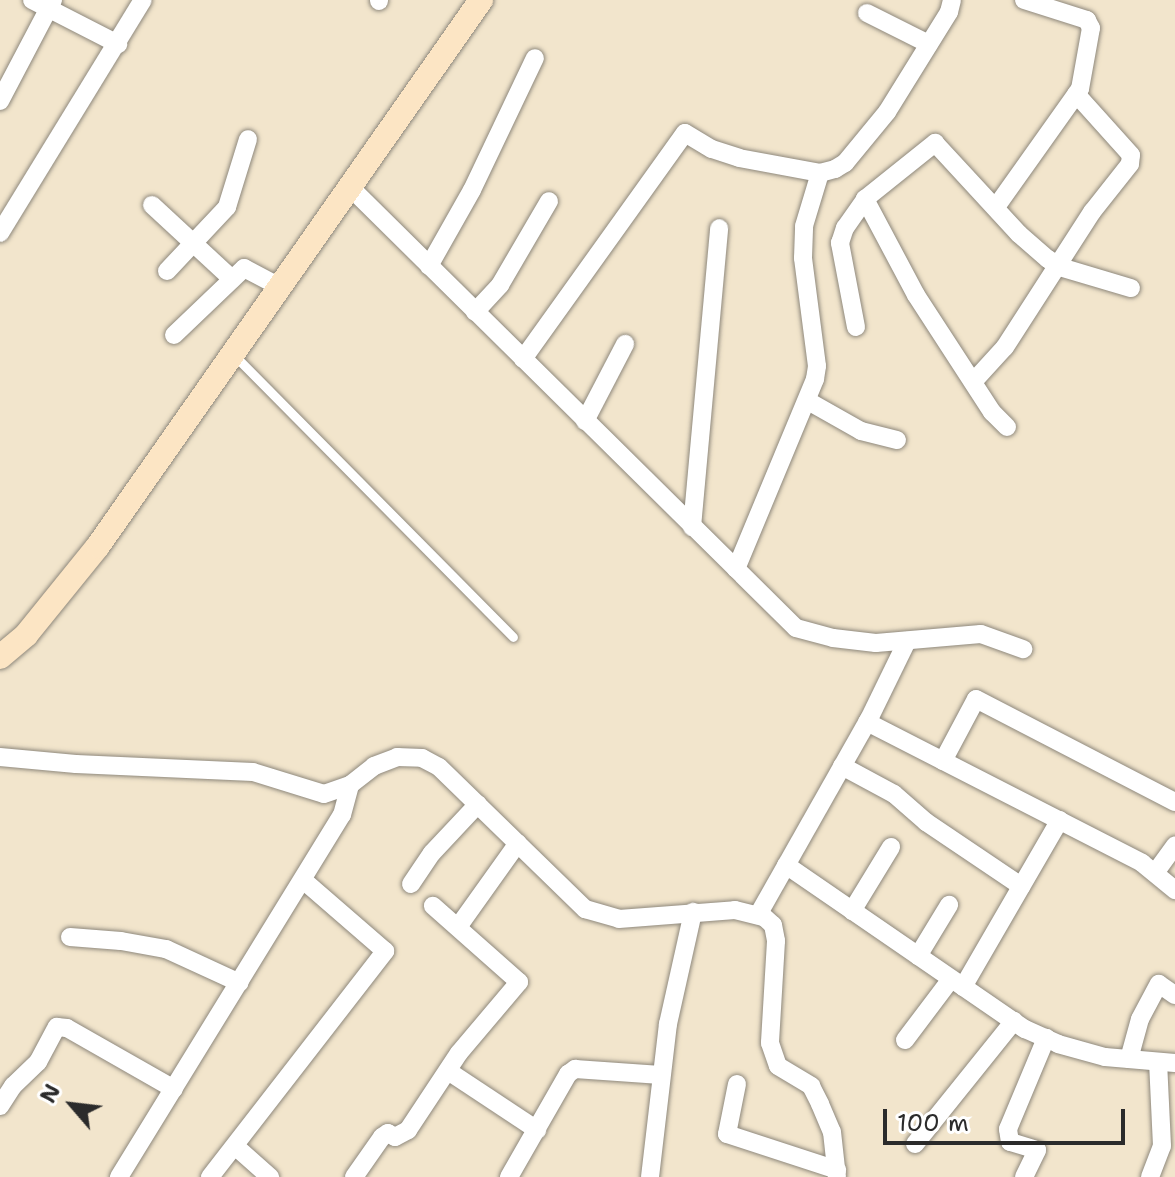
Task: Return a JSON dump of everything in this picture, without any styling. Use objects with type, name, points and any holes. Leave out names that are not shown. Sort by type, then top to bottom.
[{"type":"main road","points":[[0,657],[26,635],[98,546],[481,0]]},
{"type":"street","points":[[0,233],[143,0]]},
{"type":"street","points":[[523,359],[685,133],[712,149],[739,158],[820,173],[845,163],[887,112],[952,0]]},
{"type":"street","points":[[996,207],[1076,94],[1091,28],[1087,20],[1024,0]]},
{"type":"street","points":[[0,101],[45,3],[118,44]]},
{"type":"street","points":[[867,13],[929,44]]},
{"type":"street","points":[[429,266],[472,190],[535,58]]},
{"type":"street","points":[[973,382],[1005,347],[1060,267],[1092,212],[1130,164],[1131,155],[1076,94]]},
{"type":"street","points":[[167,271],[227,207],[248,139]]},
{"type":"street","points":[[856,327],[840,243],[845,228],[865,199],[935,143],[1019,234],[1060,267],[1131,288]]},
{"type":"street","points":[[736,569],[778,463],[808,401],[817,366],[804,290],[804,226],[820,173]]},
{"type":"street","points":[[350,187],[796,628],[847,640],[907,641],[981,634],[1023,649]]},
{"type":"street","points":[[865,199],[916,295],[992,412],[1007,427]]},
{"type":"street","points":[[475,312],[500,285],[549,201]]},
{"type":"street","points":[[152,205],[232,279]]},
{"type":"street","points":[[692,527],[719,228]]},
{"type":"street","points":[[174,335],[244,268],[252,269],[280,287]]},
{"type":"street","points":[[585,421],[625,344]]},
{"type":"street","points":[[808,401],[861,431],[897,440]]},
{"type":"street","points":[[758,915],[867,722],[907,641]]},
{"type":"street","points":[[943,761],[976,699],[1175,802]]},
{"type":"street","points":[[867,722],[1060,820],[1155,873],[1175,890]]},
{"type":"street","points":[[0,757],[76,764],[253,772],[324,794],[350,785],[374,766],[397,757],[411,756],[439,767],[585,909],[600,916],[642,919],[735,910],[758,915],[773,925],[776,941],[770,1043],[778,1066],[811,1086],[832,1132],[837,1173],[727,1134],[737,1084]]},
{"type":"street","points":[[842,766],[894,794],[926,822],[1021,886]]},
{"type":"street","points":[[119,1177],[342,815],[350,785]]},
{"type":"street","points":[[411,884],[432,853],[478,804]]},
{"type":"street","points":[[905,1040],[957,983],[1060,820]]},
{"type":"street","points":[[458,927],[518,843]]},
{"type":"street","points":[[1155,873],[1175,845]]},
{"type":"street","points":[[852,911],[891,847]]},
{"type":"street","points":[[786,865],[1014,1021],[1046,1038],[1084,1052],[1167,1063],[1162,1146],[1150,1177]]},
{"type":"street","points":[[210,1177],[385,951],[303,880]]},
{"type":"street","points":[[918,956],[949,905]]},
{"type":"street","points":[[354,1177],[382,1137],[388,1133],[395,1137],[408,1130],[448,1071],[519,982],[433,906]]},
{"type":"street","points":[[650,1177],[668,1024],[693,912]]},
{"type":"street","points":[[70,937],[166,949],[240,983]]},
{"type":"street","points":[[1129,1059],[1140,1019],[1159,984],[1175,995]]},
{"type":"street","points":[[915,1144],[1014,1021]]},
{"type":"street","points":[[0,1106],[13,1086],[38,1062],[57,1027],[67,1028],[174,1089]]},
{"type":"street","points":[[1024,1177],[1037,1150],[1010,1142],[1008,1129],[1046,1038]]},
{"type":"street","points":[[509,1177],[568,1074],[575,1069],[661,1075]]},
{"type":"street","points":[[448,1071],[537,1130]]},
{"type":"street","points":[[235,1146],[270,1177]]},
{"type":"lane","points":[[233,354],[513,637]]}]
